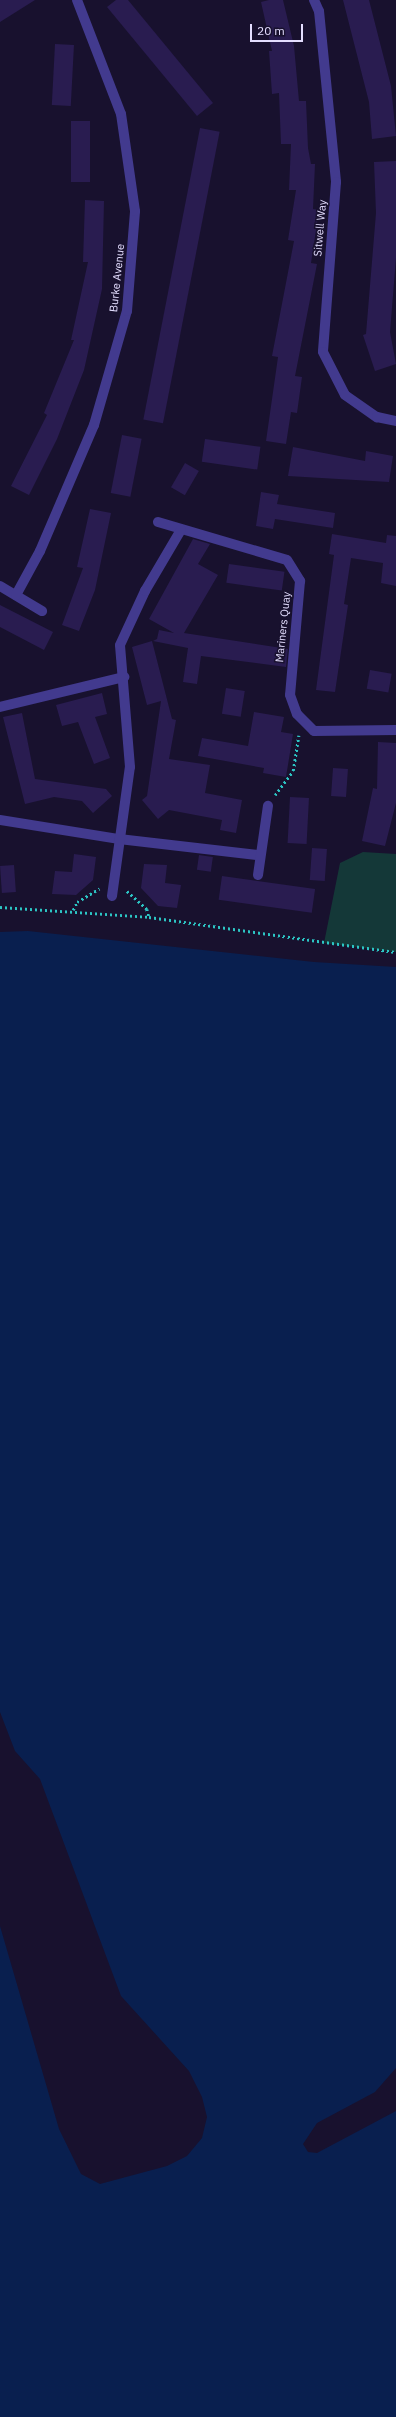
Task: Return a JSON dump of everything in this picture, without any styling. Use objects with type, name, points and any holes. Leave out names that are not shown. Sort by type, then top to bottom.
[{"type":"street","name":"Burke Avenue","points":[[16,595],[40,551],[94,425],[127,311],[135,210],[121,114],[77,0]]},
{"type":"street","name":"Sitwell Way","points":[[314,0],[319,11],[336,182],[323,352],[345,395],[377,417],[396,421]]},
{"type":"street","name":"Mariners Quay","points":[[158,522],[287,560],[300,581],[290,695],[297,714]]},
{"type":"street","points":[[112,896],[130,767],[124,677],[120,645],[145,591],[181,530]]},
{"type":"street","points":[[0,586],[42,610]]},
{"type":"street","points":[[0,707],[124,677]]},
{"type":"street","points":[[297,714],[314,731],[396,730]]},
{"type":"street","points":[[258,875],[258,855],[268,806]]},
{"type":"street","points":[[0,820],[119,839],[258,855]]},
{"type":"path","points":[[268,806],[293,771],[300,741],[297,714]]},
{"type":"path","points":[[0,907],[150,917],[396,952]]},
{"type":"green space","points":[[363,852],[396,854],[396,952],[324,943],[340,863]]},
{"type":"water","points":[[28,931],[314,962],[396,967],[396,2417],[0,2417],[0,932]]},
{"type":"pier","points":[[0,1712],[15,1751],[40,1779],[121,1996],[189,2071],[202,2097],[207,2117],[202,2138],[187,2156],[167,2166],[100,2184],[81,2174],[59,2129],[0,1926]]},
{"type":"pier","points":[[396,2068],[396,2111],[317,2153],[308,2152],[303,2144],[317,2123],[375,2092]]},
{"type":"building","points":[[0,0],[35,0],[0,22]]},
{"type":"building","points":[[116,0],[128,0],[213,103],[197,116],[107,7]]},
{"type":"building","points":[[269,0],[283,0],[294,46],[299,101],[306,101],[308,148],[311,164],[315,164],[313,209],[319,210],[311,263],[317,264],[295,376],[302,377],[297,413],[291,412],[286,444],[266,441],[278,357],[272,356],[294,241],[288,240],[296,190],[289,190],[291,144],[281,144],[279,93],[272,94],[269,51],[272,51],[261,2]]},
{"type":"building","points":[[343,0],[369,0],[391,86],[396,136],[372,139],[369,102]]},
{"type":"building","points":[[55,44],[74,45],[71,106],[52,105]]},
{"type":"building","points":[[71,121],[90,121],[90,182],[71,182]]},
{"type":"building","points":[[200,128],[220,132],[163,423],[143,420]]},
{"type":"building","points":[[396,161],[396,258],[390,332],[396,364],[375,371],[363,335],[366,334],[376,213],[374,162]]},
{"type":"building","points":[[85,200],[104,201],[102,289],[84,370],[57,439],[29,495],[11,486],[47,415],[44,413],[74,340],[71,340],[88,262],[83,262]]},
{"type":"building","points":[[122,435],[142,439],[130,497],[111,493]]},
{"type":"building","points":[[205,439],[260,447],[257,470],[202,462]]},
{"type":"building","points":[[293,447],[365,461],[366,451],[393,456],[389,482],[288,476]]},
{"type":"building","points":[[185,463],[199,471],[185,495],[171,487]]},
{"type":"building","points":[[261,492],[279,495],[277,504],[335,513],[333,528],[275,519],[273,529],[256,526]]},
{"type":"building","points":[[90,509],[111,513],[95,590],[79,631],[62,625],[83,568],[77,567]]},
{"type":"building","points":[[332,534],[386,543],[387,535],[396,536],[396,586],[381,583],[383,563],[351,558],[344,604],[348,605],[335,692],[316,690],[334,555],[329,554]]},
{"type":"building","points":[[193,539],[210,544],[198,564],[218,575],[184,633],[288,649],[286,667],[201,656],[197,684],[183,682],[188,648],[153,641],[157,639],[159,630],[174,633],[149,619]]},
{"type":"building","points":[[229,564],[284,572],[282,591],[226,583]]},
{"type":"building","points":[[0,605],[53,632],[44,650],[0,627]]},
{"type":"building","points":[[152,641],[172,719],[176,720],[169,759],[210,765],[205,793],[242,800],[236,833],[220,830],[222,820],[169,810],[158,819],[142,800],[147,796],[161,701],[147,705],[132,647]]},
{"type":"building","points":[[370,670],[392,674],[388,693],[367,689]]},
{"type":"building","points":[[226,688],[245,691],[241,717],[222,714]]},
{"type":"building","points":[[102,693],[107,714],[95,717],[110,758],[94,764],[78,722],[62,726],[56,705]]},
{"type":"building","points":[[254,712],[284,717],[281,732],[293,734],[286,777],[263,773],[264,768],[198,756],[202,738],[248,746]]},
{"type":"building","points":[[22,713],[35,779],[106,789],[112,796],[93,813],[82,801],[54,797],[25,804],[3,717]]},
{"type":"building","points":[[378,742],[396,743],[396,803],[385,846],[362,841],[373,788],[377,789]]},
{"type":"building","points":[[333,768],[348,769],[346,797],[331,796]]},
{"type":"building","points":[[290,797],[309,798],[307,844],[288,843]]},
{"type":"building","points":[[312,848],[327,849],[325,881],[310,880]]},
{"type":"building","points":[[74,854],[96,857],[93,880],[76,895],[52,894],[55,871],[72,872]]},
{"type":"building","points":[[199,855],[213,857],[211,872],[197,870]]},
{"type":"building","points":[[144,864],[167,865],[165,883],[181,885],[177,908],[158,906],[141,888]]},
{"type":"building","points":[[14,865],[16,892],[2,893],[0,866]]},
{"type":"building","points":[[222,876],[315,889],[312,913],[219,900]]}]
